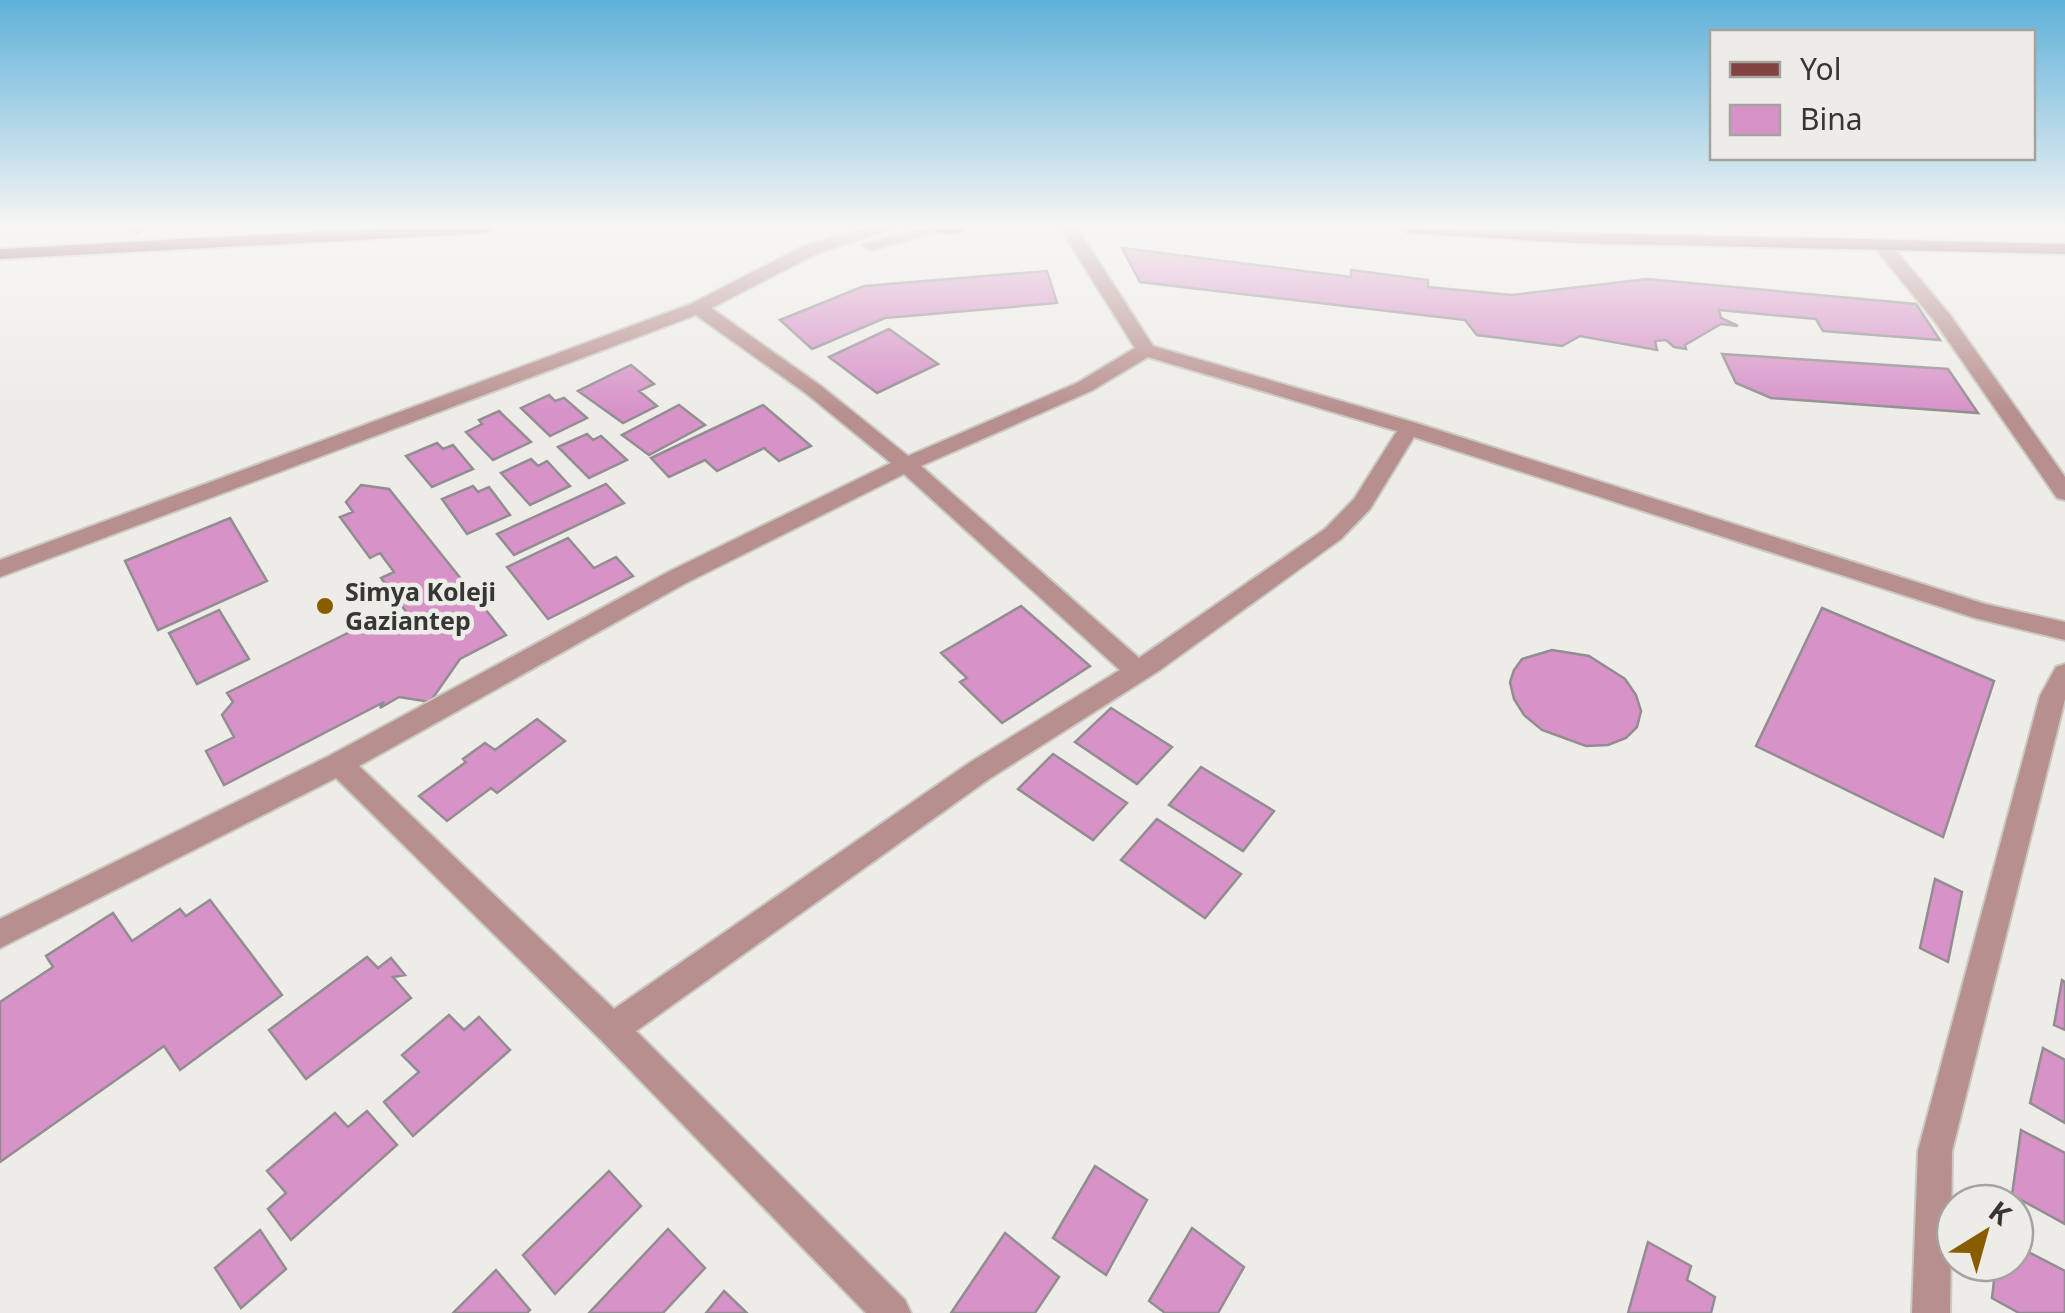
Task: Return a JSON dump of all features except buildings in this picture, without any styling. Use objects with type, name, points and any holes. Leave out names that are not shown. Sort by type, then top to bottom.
[{"type":"street","points":[[0,569],[698,308],[737,289]]},
{"type":"street","points":[[1107,289],[1146,350],[1408,428],[1984,612],[2065,632]]},
{"type":"street","points":[[1919,289],[2065,493]]},
{"type":"street","points":[[698,308],[906,465],[1138,671]]},
{"type":"street","points":[[0,934],[339,764],[678,578],[906,465],[1084,387],[1146,350]]},
{"type":"street","points":[[612,1028],[979,771],[1138,671],[1333,534],[1362,504],[1408,428]]},
{"type":"street","points":[[1931,1313],[1935,1151],[2053,696],[2065,674]]},
{"type":"street","points":[[339,764],[612,1028],[892,1313]]},
{"type":"place","name":"Simya Koleji Gaziantep","points":[[325,606]]}]
